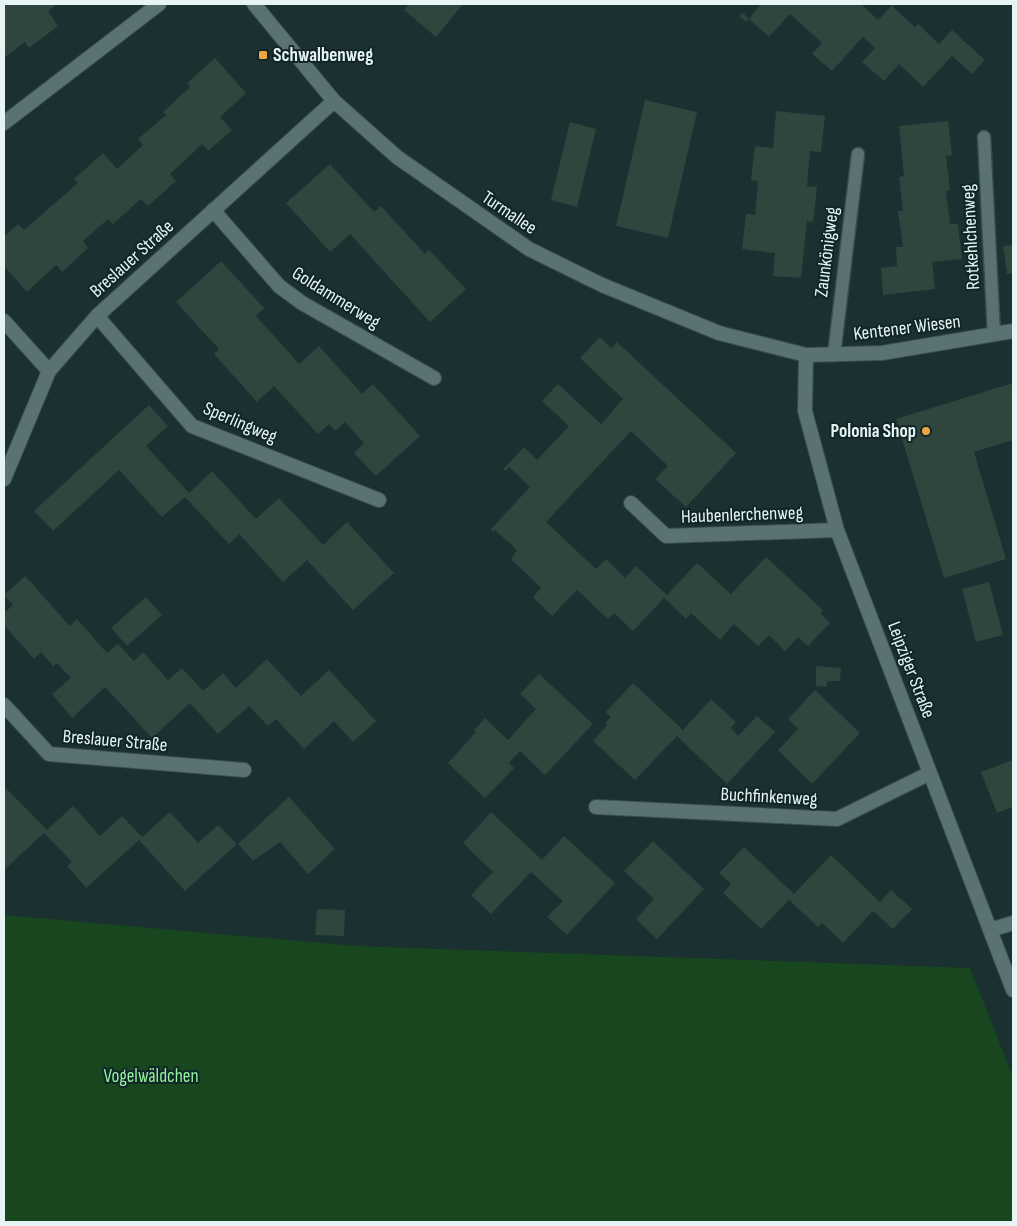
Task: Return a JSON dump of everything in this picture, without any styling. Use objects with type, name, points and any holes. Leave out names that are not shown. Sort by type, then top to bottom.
[{"type":"street","points":[[4,123],[159,4]]},
{"type":"street","name":"Turmallee","points":[[254,4],[334,101],[397,156],[529,249],[602,285],[719,332],[806,355]]},
{"type":"street","name":"Breslauer Straße","points":[[4,479],[49,371],[97,316],[334,101]]},
{"type":"street","name":"Goldammerweg","points":[[213,210],[279,286],[302,303],[434,378]]},
{"type":"street","name":"Sperlingweg","points":[[97,316],[192,426],[380,500]]},
{"type":"street","points":[[4,321],[49,371]]},
{"type":"street","name":"Kentener Wiesen","points":[[806,355],[882,353],[1013,331]]},
{"type":"street","name":"Leipziger Straße","points":[[806,355],[805,411],[837,530],[1013,990]]},
{"type":"street","name":"Haubenlerchenweg","points":[[631,503],[666,536],[837,530]]},
{"type":"street","name":"Breslauer Straße","points":[[4,705],[50,754],[244,770]]},
{"type":"street","name":"Buchfinkenweg","points":[[596,806],[837,819],[930,773]]},
{"type":"street","points":[[990,930],[1013,923]]},
{"type":"lane","name":"Rotkehlchenweg","points":[[984,137],[994,335]]},
{"type":"lane","name":"Zaunkönigweg","points":[[834,355],[858,154]]},
{"type":"green space","name":"Vogelwäldchen","points":[[4,915],[357,946],[970,968],[1013,1077],[1013,1222],[4,1222]]},
{"type":"building","points":[[4,4],[57,4],[48,11],[58,26],[29,48],[25,42],[4,58]]},
{"type":"building","points":[[406,4],[463,4],[436,37],[404,10],[408,5]]},
{"type":"building","points":[[761,4],[861,4],[878,20],[893,4],[897,4],[893,7],[915,27],[918,24],[939,44],[952,30],[985,60],[972,74],[952,56],[923,87],[899,64],[884,81],[862,62],[875,48],[863,37],[832,71],[812,54],[822,43],[790,14],[769,37],[749,19]]},
{"type":"building","points":[[743,13],[749,19],[746,22],[739,16]]},
{"type":"building","points":[[215,58],[246,93],[220,117],[232,130],[208,151],[202,144],[170,174],[176,181],[148,206],[141,199],[113,224],[108,219],[83,241],[88,248],[62,272],[56,265],[27,292],[4,266],[4,236],[18,224],[24,230],[78,183],[74,179],[103,153],[117,169],[143,145],[138,139],[166,115],[163,112],[190,87],[187,83]]},
{"type":"building","points":[[645,100],[697,112],[668,238],[616,226]]},
{"type":"building","points":[[776,111],[825,116],[821,152],[810,151],[807,186],[817,187],[813,222],[807,221],[801,278],[773,276],[775,253],[742,249],[746,214],[755,215],[758,181],[751,180],[755,146],[773,148]]},
{"type":"building","points":[[948,121],[952,155],[946,156],[950,190],[946,191],[950,224],[958,224],[962,259],[932,262],[935,289],[883,295],[881,268],[897,266],[896,247],[903,247],[898,211],[903,211],[899,177],[904,176],[899,126]]},
{"type":"building","points":[[570,122],[596,129],[577,207],[551,200]]},
{"type":"building","points":[[330,164],[374,212],[381,206],[425,254],[429,250],[466,289],[430,322],[350,234],[330,252],[286,203]]},
{"type":"building","points":[[1013,245],[1013,273],[1007,274],[1003,246]]},
{"type":"building","points":[[221,261],[264,308],[256,316],[299,364],[319,346],[362,394],[373,384],[420,436],[376,476],[354,453],[364,443],[345,422],[335,431],[329,424],[318,434],[274,386],[257,402],[214,354],[219,349],[176,302]]},
{"type":"building","points":[[600,337],[611,348],[617,342],[736,453],[686,507],[655,479],[668,466],[631,431],[546,522],[596,569],[606,559],[625,578],[636,566],[667,595],[697,563],[731,594],[766,557],[823,610],[820,613],[830,623],[808,646],[798,637],[785,651],[769,635],[758,646],[734,624],[720,640],[691,613],[686,619],[664,598],[633,631],[614,613],[608,619],[577,590],[552,616],[533,597],[541,588],[511,559],[517,550],[495,530],[493,532],[491,529],[530,487],[509,467],[506,471],[503,469],[524,447],[537,460],[569,426],[542,401],[558,384],[601,424],[623,399],[580,358]]},
{"type":"building","points":[[1013,383],[1013,440],[974,452],[1006,559],[944,578],[896,419]]},
{"type":"building","points":[[149,405],[168,426],[146,446],[189,493],[212,471],[256,519],[279,498],[323,545],[347,522],[394,573],[353,610],[307,560],[283,582],[239,534],[229,544],[185,497],[162,517],[119,470],[53,531],[34,511]]},
{"type":"building","points":[[25,576],[70,626],[77,619],[107,653],[118,644],[134,661],[143,652],[168,680],[182,668],[203,691],[223,673],[236,688],[267,659],[301,696],[329,670],[376,721],[353,742],[334,721],[304,749],[276,719],[268,726],[249,706],[218,734],[190,703],[152,738],[105,687],[72,718],[52,694],[71,678],[57,663],[53,666],[41,652],[34,659],[4,625],[4,613],[13,605],[4,595]]},
{"type":"building","points":[[989,582],[1003,635],[976,642],[962,589]]},
{"type":"building","points":[[146,597],[162,615],[127,646],[111,628]]},
{"type":"building","points":[[816,666],[841,668],[840,681],[828,681],[826,687],[816,686]]},
{"type":"building","points":[[539,674],[593,724],[545,775],[520,751],[509,763],[514,768],[485,798],[448,763],[476,732],[474,730],[485,718],[508,740],[536,709],[520,694]]},
{"type":"building","points":[[633,683],[683,730],[711,699],[736,722],[731,728],[738,736],[757,716],[775,732],[727,784],[677,736],[635,780],[593,741],[607,725],[605,723],[611,717],[606,712]]},
{"type":"building","points":[[815,690],[860,733],[812,784],[778,750],[798,729],[788,719]]},
{"type":"building","points":[[1013,760],[1013,807],[997,813],[981,772]]},
{"type":"building","points":[[4,786],[47,830],[73,806],[100,836],[122,816],[142,837],[170,812],[198,843],[218,825],[237,844],[185,891],[139,840],[86,888],[67,866],[72,862],[44,833],[4,870]]},
{"type":"building","points":[[289,797],[335,849],[308,874],[280,842],[253,861],[238,844]]},
{"type":"building","points":[[491,812],[542,860],[564,836],[615,883],[567,935],[547,917],[563,901],[531,872],[491,914],[471,895],[493,872],[463,843]]},
{"type":"building","points":[[653,841],[704,889],[657,939],[636,919],[654,899],[624,871]]},
{"type":"building","points":[[744,847],[794,894],[831,855],[880,902],[891,890],[912,909],[893,929],[873,911],[843,943],[822,923],[818,927],[789,900],[761,929],[723,893],[731,884],[719,873]]},
{"type":"building","points":[[317,909],[345,910],[344,936],[315,935]]},
{"type":"place","name":"Schwalbenweg","points":[[263,55]]},
{"type":"place","name":"Polonia Shop","points":[[926,431]]}]
